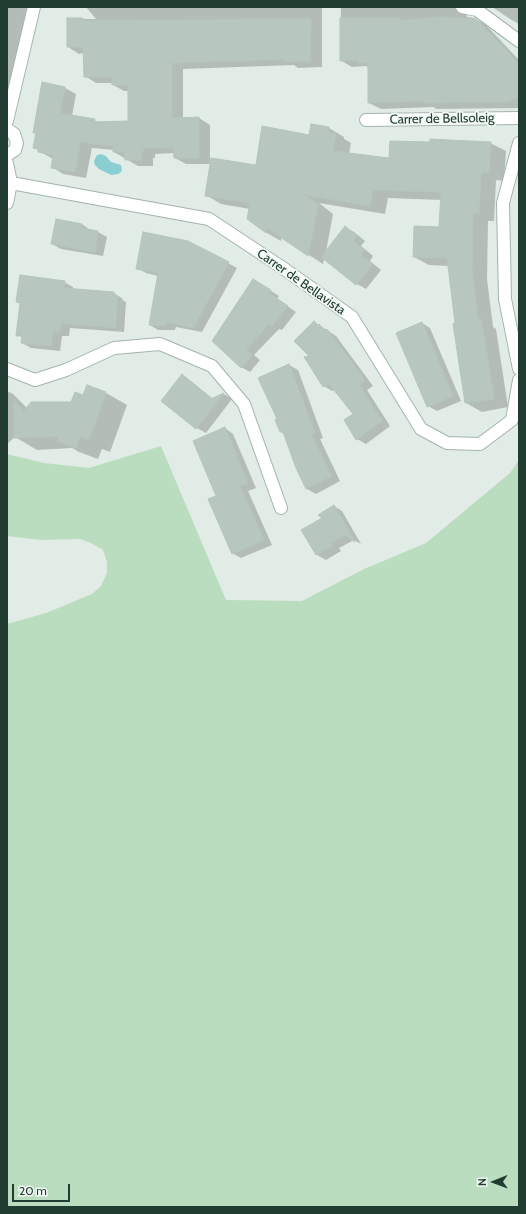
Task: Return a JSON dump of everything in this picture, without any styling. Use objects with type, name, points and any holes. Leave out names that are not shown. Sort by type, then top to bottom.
[{"type":"street","points":[[7,121],[34,7]]},
{"type":"street","points":[[462,7],[477,10],[519,42]]},
{"type":"street","name":"Carrer de Bellsoleig","points":[[366,120],[519,118]]},
{"type":"street","points":[[7,129],[14,134],[17,143],[14,150],[7,155]]},
{"type":"street","points":[[519,142],[503,203],[506,299],[519,369]]},
{"type":"street","points":[[7,163],[11,183],[7,204]]},
{"type":"street","name":"Carrer de Bellavista","points":[[11,183],[209,219],[283,268],[352,317],[420,429],[447,443],[480,444],[512,420],[519,380]]},
{"type":"street","points":[[7,370],[35,380],[66,370],[114,348],[160,344],[212,366],[244,404],[281,508]]},
{"type":"green space","points":[[161,446],[226,600],[302,601],[364,569],[426,543],[510,473],[519,460],[519,1207],[7,1207],[7,624],[46,613],[92,594],[101,586],[107,573],[107,562],[103,550],[80,539],[40,540],[7,536],[7,454],[44,463],[89,468]]},
{"type":"water","points":[[101,154],[106,156],[111,162],[121,165],[121,172],[111,175],[99,169],[95,165],[94,161],[97,155]]},
{"type":"building","points":[[440,17],[476,19],[519,64],[519,97],[508,102],[424,103],[424,101],[368,103],[368,63],[358,63],[358,60],[340,61],[340,18],[400,18],[400,21]]},
{"type":"building","points":[[67,18],[83,18],[83,21],[311,19],[310,61],[285,62],[285,59],[172,63],[172,118],[199,117],[199,158],[174,158],[173,147],[143,148],[143,152],[141,152],[141,160],[125,160],[125,152],[113,152],[113,146],[80,142],[75,172],[51,168],[53,155],[38,152],[38,149],[33,148],[36,133],[33,133],[42,82],[65,87],[60,113],[95,119],[94,122],[128,121],[128,85],[112,85],[112,77],[84,77],[83,47],[67,47]]},
{"type":"building","points":[[311,124],[329,127],[328,132],[336,133],[333,151],[389,158],[390,141],[430,142],[430,139],[491,142],[489,173],[481,172],[479,213],[473,213],[472,270],[478,319],[481,319],[494,399],[465,403],[453,324],[455,323],[447,258],[413,257],[414,226],[439,227],[441,192],[373,190],[370,206],[306,195],[318,205],[308,256],[267,228],[266,233],[247,219],[250,203],[205,196],[211,158],[256,165],[262,126],[309,135]]},
{"type":"building","points":[[56,219],[82,224],[81,228],[98,231],[95,252],[51,244]]},
{"type":"building","points":[[345,226],[357,236],[353,241],[365,250],[361,255],[373,264],[356,285],[321,257]]},
{"type":"building","points":[[143,232],[188,241],[229,262],[193,328],[167,322],[166,326],[149,325],[158,273],[136,269]]},
{"type":"building","points":[[20,275],[65,281],[64,288],[114,292],[114,296],[118,296],[115,328],[61,323],[60,331],[53,331],[51,346],[21,343],[22,336],[16,336],[20,303],[16,302]]},
{"type":"building","points":[[253,279],[271,290],[269,293],[288,306],[272,326],[269,324],[246,350],[252,355],[241,368],[212,341]]},
{"type":"building","points":[[314,321],[326,331],[327,329],[365,380],[359,385],[382,421],[356,440],[344,420],[353,414],[329,384],[323,387],[304,357],[309,356],[294,341]]},
{"type":"building","points":[[422,322],[453,396],[427,407],[396,333]]},
{"type":"building","points":[[289,364],[315,433],[311,434],[332,476],[306,489],[296,468],[283,432],[280,432],[275,420],[277,419],[258,378]]},
{"type":"building","points":[[182,374],[211,399],[224,393],[196,429],[161,401]]},
{"type":"building","points":[[87,385],[106,392],[89,440],[80,437],[76,448],[57,441],[59,436],[14,438],[14,401],[24,411],[31,402],[71,402],[75,392],[83,395]]},
{"type":"building","points":[[225,427],[248,483],[240,486],[264,540],[232,554],[208,499],[216,496],[193,441]]},
{"type":"building","points":[[334,505],[355,542],[345,535],[331,543],[332,546],[316,555],[301,530],[322,518],[318,515]]}]
